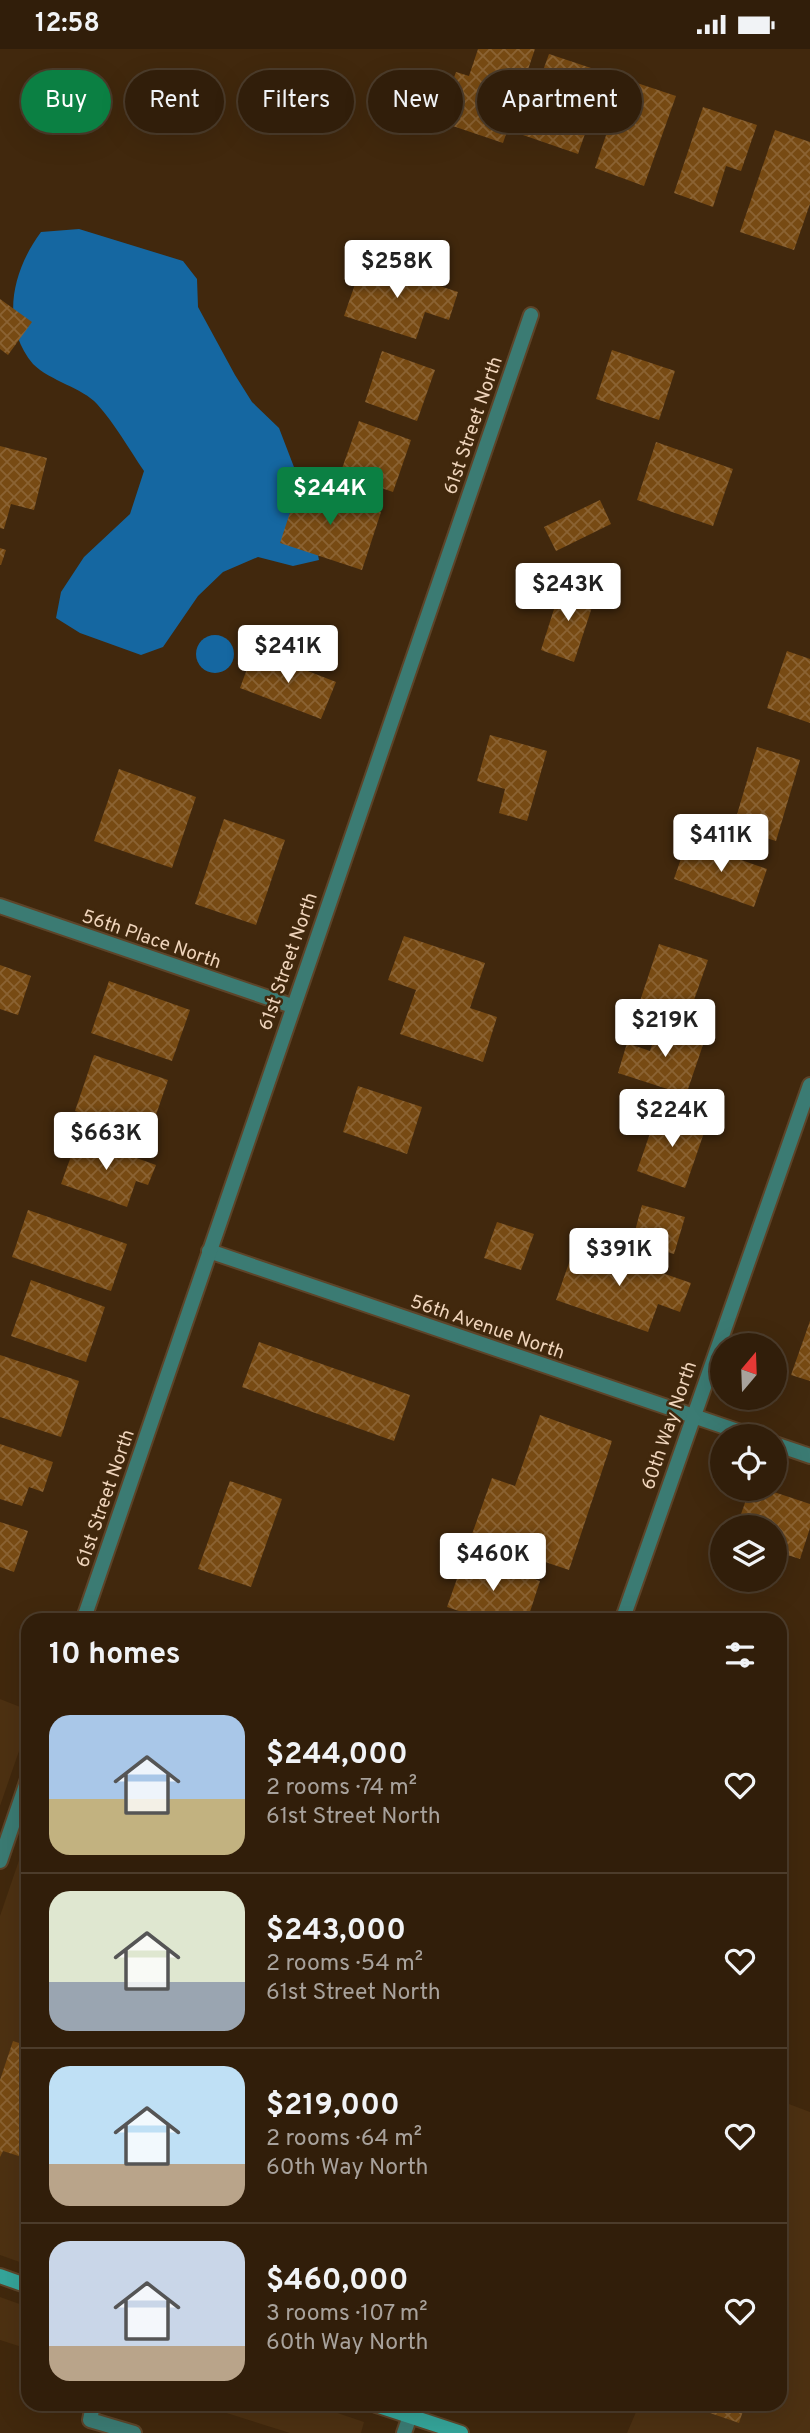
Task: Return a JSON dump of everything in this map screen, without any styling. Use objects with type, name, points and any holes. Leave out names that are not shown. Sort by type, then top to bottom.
[{"type":"main road","points":[[0,2276],[21,2284]]},
{"type":"main road","points":[[395,2411],[461,2433]]},
{"type":"street","name":"61st Street North","points":[[86,1613],[530,315]]},
{"type":"street","name":"56th Place North","points":[[0,906],[292,1006]]},
{"type":"street","name":"60th Way North","points":[[625,1613],[691,1415],[810,1085]]},
{"type":"street","name":"56th Avenue North","points":[[209,1251],[717,1424]]},
{"type":"street","points":[[787,1448],[810,1455]]},
{"type":"street","points":[[0,1861],[21,1800]]},
{"type":"street","points":[[92,2411],[90,2420],[134,2433]]},
{"type":"street","points":[[404,2433],[410,2416]]},
{"type":"shaded area","points":[[0,1699],[21,1707],[21,1745],[0,1806]]},
{"type":"shaded area","points":[[21,1854],[21,2262],[0,2255],[0,1916]]},
{"type":"shaded area","points":[[787,2103],[810,2112],[810,2433],[627,2433],[636,2411],[787,2411]]},
{"type":"shaded area","points":[[0,2297],[21,2304],[21,2347],[0,2340]]},
{"type":"shaded area","points":[[220,2411],[332,2411],[364,2422],[361,2433],[290,2433]]},
{"type":"water","points":[[79,229],[183,261],[197,279],[198,307],[235,375],[252,402],[279,428],[307,501],[319,560],[293,566],[258,557],[223,572],[198,596],[163,647],[141,655],[80,633],[56,618],[61,592],[84,557],[130,514],[144,471],[97,404],[33,364],[16,332],[13,315],[17,280],[31,247],[41,232]]},
{"type":"water","points":[[215,635],[228,641],[234,654],[228,667],[215,673],[202,667],[196,654],[202,641]]},
{"type":"building","points":[[478,49],[535,49],[528,70],[477,70],[477,133],[506,133],[503,143],[463,129],[463,74],[469,76]]},
{"type":"building","points":[[549,54],[597,70],[543,70]]},
{"type":"building","points":[[642,85],[676,96],[644,186],[595,168],[607,133],[642,133]]},
{"type":"building","points":[[703,107],[757,125],[741,171],[726,166],[713,207],[674,193]]},
{"type":"building","points":[[775,130],[810,142],[810,204],[794,250],[740,232]]},
{"type":"building","points":[[520,133],[585,133],[578,154]]},
{"type":"building","points":[[363,261],[458,292],[449,320],[425,312],[416,339],[344,316]]},
{"type":"building","points":[[0,299],[32,322],[8,355],[0,349]]},
{"type":"building","points":[[612,350],[675,371],[659,420],[596,399]]},
{"type":"building","points":[[382,351],[435,370],[417,421],[365,402]]},
{"type":"building","points":[[359,421],[411,440],[393,492],[340,474]]},
{"type":"building","points":[[656,442],[733,469],[713,526],[637,500]]},
{"type":"building","points":[[0,446],[47,458],[34,510],[11,504],[4,529],[0,528]]},
{"type":"building","points":[[299,485],[381,512],[362,570],[280,543]]},
{"type":"building","points":[[600,500],[611,524],[556,551],[544,527]]},
{"type":"building","points":[[0,548],[6,550],[1,565],[0,565]]},
{"type":"building","points":[[562,584],[596,595],[574,662],[541,650]]},
{"type":"building","points":[[254,650],[336,682],[321,719],[240,688]]},
{"type":"building","points":[[787,651],[810,659],[810,723],[767,708]]},
{"type":"building","points":[[490,735],[547,751],[527,821],[499,813],[505,789],[477,781]]},
{"type":"building","points":[[757,747],[800,760],[776,841],[733,828]]},
{"type":"building","points":[[119,769],[196,797],[172,868],[94,841]]},
{"type":"building","points":[[224,819],[285,840],[256,925],[195,904]]},
{"type":"building","points":[[687,841],[767,869],[754,907],[674,879]]},
{"type":"building","points":[[404,936],[485,963],[470,1008],[497,1017],[483,1062],[400,1034],[416,990],[388,980]]},
{"type":"building","points":[[659,944],[708,960],[688,1017],[640,1001]]},
{"type":"building","points":[[0,965],[31,976],[18,1015],[0,1009]]},
{"type":"building","points":[[109,981],[190,1010],[172,1061],[91,1033]]},
{"type":"building","points":[[660,1021],[706,1036],[686,1095],[618,1073],[627,1043],[650,1051]]},
{"type":"building","points":[[94,1055],[168,1080],[149,1135],[75,1111]]},
{"type":"building","points":[[358,1086],[422,1107],[407,1154],[343,1132]]},
{"type":"building","points":[[658,1110],[706,1127],[685,1188],[637,1171]]},
{"type":"building","points":[[78,1137],[156,1165],[148,1185],[136,1181],[127,1207],[61,1184]]},
{"type":"building","points":[[642,1205],[685,1217],[674,1254],[632,1242]]},
{"type":"building","points":[[28,1210],[127,1244],[111,1291],[12,1257]]},
{"type":"building","points":[[497,1222],[534,1234],[521,1270],[484,1258]]},
{"type":"building","points":[[576,1243],[691,1283],[680,1312],[658,1304],[648,1332],[556,1300]]},
{"type":"building","points":[[31,1280],[105,1307],[86,1362],[11,1336]]},
{"type":"building","points":[[810,1321],[810,1381],[791,1375]]},
{"type":"building","points":[[259,1342],[410,1395],[394,1441],[242,1387]]},
{"type":"building","points":[[0,1355],[79,1381],[61,1437],[0,1417]]},
{"type":"building","points":[[540,1415],[612,1441],[569,1570],[471,1537],[492,1478],[515,1486]]},
{"type":"building","points":[[0,1444],[53,1462],[43,1492],[29,1487],[22,1506],[0,1499]]},
{"type":"building","points":[[230,1481],[282,1499],[251,1587],[198,1569]]},
{"type":"building","points":[[787,1496],[810,1504],[810,1528],[800,1559],[787,1555],[787,1515],[741,1515],[746,1501],[787,1501]]},
{"type":"building","points":[[0,1522],[28,1531],[14,1572],[0,1567]]},
{"type":"building","points":[[465,1556],[540,1581],[530,1613],[465,1613],[447,1607]]},
{"type":"building","points":[[13,2041],[21,2044],[21,2157],[3,2151],[0,2157],[0,2080]]},
{"type":"building","points":[[704,2411],[743,2411],[739,2423]]}]
